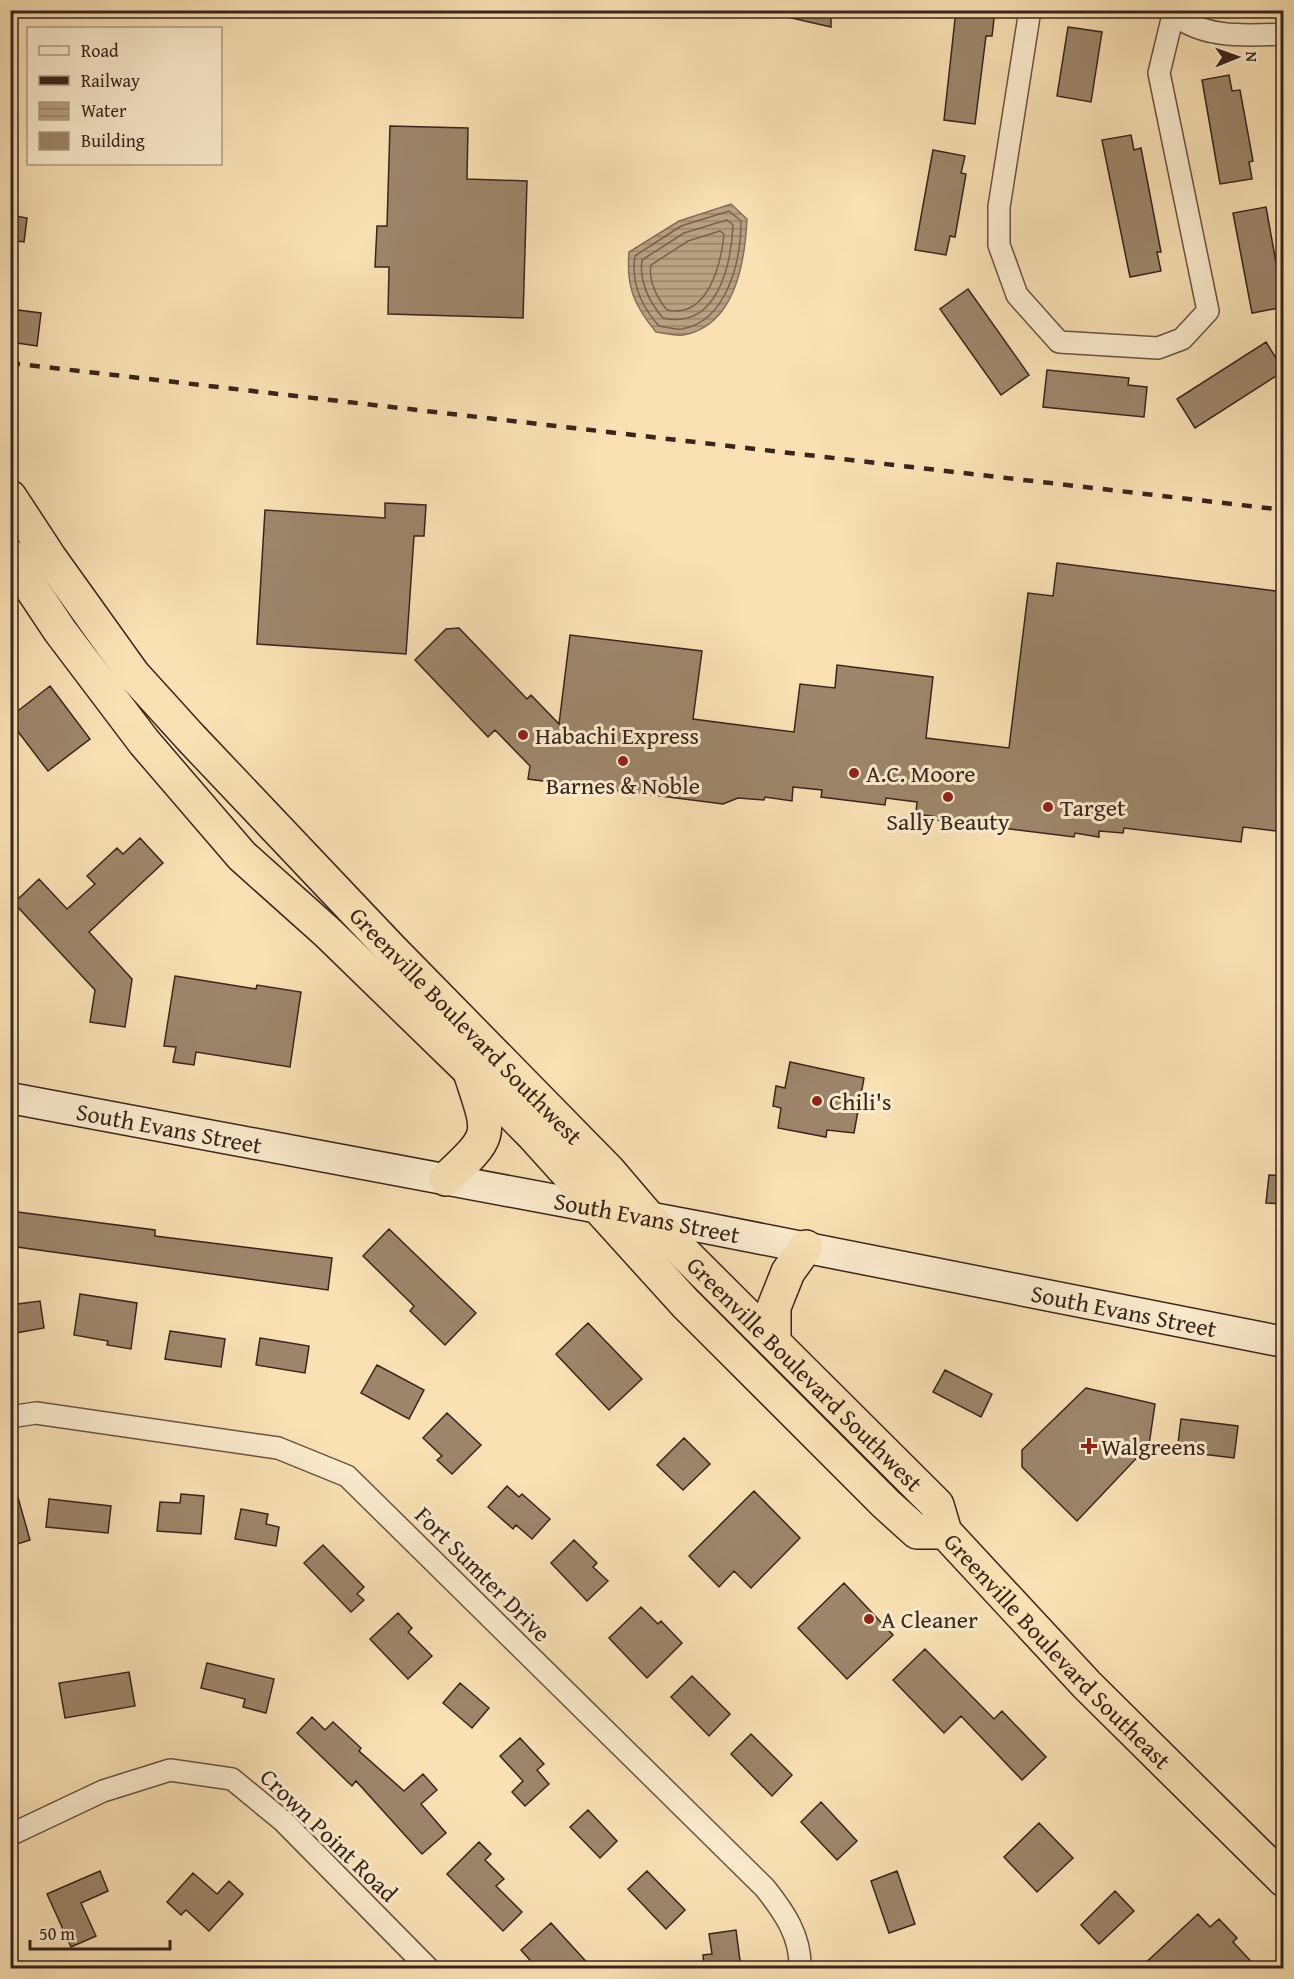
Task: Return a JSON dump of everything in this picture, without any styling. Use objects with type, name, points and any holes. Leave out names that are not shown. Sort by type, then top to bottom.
[{"type":"highway","name":"Greenville Boulevard Southwest","points":[[10,497],[50,558],[133,674],[173,719],[391,949],[608,1170],[649,1218],[937,1505],[945,1532]]},
{"type":"highway","name":"Greenville Boulevard Southwest","points":[[10,555],[73,647],[144,742],[242,856],[327,932],[470,1071],[532,1134],[600,1209]]},
{"type":"highway","points":[[73,647],[110,674],[155,720],[173,719]]},
{"type":"highway","points":[[144,742],[165,743],[173,748],[207,784],[255,806]]},
{"type":"highway","points":[[446,1179],[480,1147],[486,1124],[470,1071]]},
{"type":"highway","name":"Greenville Boulevard Southeast","points":[[600,1209],[685,1303],[886,1504],[916,1532],[945,1532],[1087,1685],[1284,1880]]},
{"type":"highway","points":[[774,1342],[774,1307],[788,1272],[806,1247]]},
{"type":"main road","name":"South Evans Street","points":[[10,1098],[806,1247],[1284,1342]]},
{"type":"street","points":[[1030,10],[999,207],[999,245],[1017,295],[1059,342],[1158,348],[1182,339],[1208,311],[1159,73],[1171,13],[1213,33],[1250,36],[1284,34]]},
{"type":"street","name":"Fort Sumter Drive","points":[[10,1417],[36,1413],[278,1448],[347,1476],[765,1888],[785,1913],[796,1940],[800,1968]]},
{"type":"street","name":"Crown Point Road","points":[[10,1835],[103,1791],[170,1770],[232,1779],[283,1821],[428,1968]]},
{"type":"water","points":[[731,204],[747,219],[740,272],[726,305],[715,319],[701,329],[683,335],[656,332],[642,313],[633,295],[630,286],[629,252],[679,221]]},
{"type":"building","points":[[788,10],[831,10],[831,27],[787,17]]},
{"type":"building","points":[[956,10],[995,10],[992,36],[986,36],[975,124],[944,120]]},
{"type":"building","points":[[1068,27],[1102,32],[1091,102],[1057,96]]},
{"type":"building","points":[[1229,75],[1232,91],[1240,90],[1253,161],[1249,162],[1252,179],[1220,184],[1202,80]]},
{"type":"building","points":[[390,126],[468,128],[467,179],[527,181],[523,318],[388,314],[389,267],[375,267],[377,226],[387,226]]},
{"type":"building","points":[[1131,135],[1134,150],[1141,148],[1161,252],[1157,252],[1161,271],[1130,277],[1102,140]]},
{"type":"building","points":[[933,150],[965,156],[961,173],[966,174],[955,237],[950,236],[946,255],[915,250]]},
{"type":"building","points":[[1266,207],[1284,307],[1252,313],[1233,213]]},
{"type":"building","points":[[10,215],[27,218],[24,242],[10,240]]},
{"type":"building","points":[[968,289],[1029,375],[1001,395],[940,309]]},
{"type":"building","points":[[10,309],[41,313],[37,346],[10,342]]},
{"type":"building","points":[[1266,342],[1284,371],[1195,428],[1177,399]]},
{"type":"building","points":[[1047,370],[1129,378],[1128,385],[1147,387],[1144,417],[1043,407]]},
{"type":"building","points":[[385,503],[426,505],[424,536],[414,536],[406,654],[257,644],[265,510],[385,518]]},
{"type":"building","points":[[1057,563],[1284,592],[1284,832],[1243,827],[1241,842],[1124,828],[1123,833],[1099,831],[1099,837],[1075,833],[1074,837],[937,820],[937,817],[916,814],[917,802],[886,798],[885,805],[821,797],[822,790],[793,787],[792,801],[765,797],[764,800],[738,798],[723,804],[528,779],[530,766],[495,730],[488,737],[415,660],[446,629],[459,628],[527,699],[531,695],[559,724],[570,635],[702,651],[693,719],[794,732],[800,684],[835,688],[837,665],[933,677],[926,738],[1009,748],[1028,593],[1053,596]]},
{"type":"building","points":[[50,686],[90,739],[48,771],[10,721],[10,717]]},
{"type":"building","points":[[140,838],[163,863],[89,932],[132,979],[125,1027],[90,1022],[95,990],[14,903],[39,879],[67,909],[95,884],[87,876],[117,848],[123,854]]},
{"type":"building","points":[[175,976],[256,989],[257,985],[301,992],[290,1067],[196,1052],[194,1065],[173,1062],[176,1047],[164,1046]]},
{"type":"building","name":"Chili's","points":[[790,1062],[864,1078],[854,1133],[827,1130],[826,1137],[778,1128],[781,1108],[773,1106],[776,1086],[785,1088]]},
{"type":"building","points":[[1269,1175],[1284,1176],[1284,1204],[1266,1203]]},
{"type":"building","points":[[10,1211],[155,1230],[155,1236],[332,1258],[328,1290],[10,1246]]},
{"type":"building","points":[[389,1229],[476,1313],[445,1345],[410,1311],[414,1306],[363,1256]]},
{"type":"building","points":[[80,1294],[137,1303],[131,1349],[107,1345],[108,1341],[74,1335]]},
{"type":"building","points":[[40,1301],[44,1328],[10,1334],[10,1305]]},
{"type":"building","points":[[588,1323],[642,1379],[609,1410],[556,1354]]},
{"type":"building","points":[[170,1331],[225,1339],[221,1367],[165,1359]]},
{"type":"building","points":[[260,1338],[309,1346],[305,1373],[256,1365]]},
{"type":"building","points":[[377,1365],[424,1390],[409,1419],[361,1393]]},
{"type":"building","points":[[945,1370],[992,1394],[981,1417],[933,1392]]},
{"type":"building","points":[[1086,1388],[1155,1404],[1149,1445],[1077,1521],[1022,1467],[1022,1450]]},
{"type":"building","points":[[447,1413],[481,1445],[452,1474],[437,1460],[442,1456],[423,1438]]},
{"type":"building","points":[[1181,1419],[1238,1426],[1234,1458],[1177,1451]]},
{"type":"building","points":[[684,1438],[710,1464],[683,1490],[657,1465]]},
{"type":"building","points":[[507,1486],[519,1497],[522,1494],[550,1519],[532,1539],[516,1525],[513,1529],[488,1507]]},
{"type":"building","points":[[15,1487],[30,1540],[14,1545],[10,1532],[10,1488]]},
{"type":"building","points":[[754,1491],[800,1538],[751,1588],[734,1571],[719,1587],[689,1556]]},
{"type":"building","points":[[181,1494],[204,1496],[201,1534],[157,1531],[160,1502],[180,1503]]},
{"type":"building","points":[[49,1499],[111,1506],[108,1533],[46,1527]]},
{"type":"building","points":[[241,1509],[268,1514],[266,1524],[279,1527],[276,1546],[235,1539]]},
{"type":"building","points":[[574,1540],[597,1563],[593,1567],[608,1581],[587,1601],[551,1563]]},
{"type":"building","points":[[323,1545],[364,1587],[357,1594],[364,1600],[351,1612],[304,1563]]},
{"type":"building","points":[[844,1583],[893,1635],[847,1679],[798,1628]]},
{"type":"building","points":[[641,1607],[658,1624],[661,1621],[682,1643],[647,1678],[609,1638]]},
{"type":"building","points":[[398,1613],[412,1628],[408,1632],[432,1656],[408,1679],[370,1639]]},
{"type":"building","points":[[925,1649],[994,1719],[1002,1711],[1046,1757],[1022,1780],[961,1716],[944,1733],[893,1680]]},
{"type":"building","points":[[207,1663],[274,1679],[266,1713],[243,1707],[245,1699],[201,1688]]},
{"type":"building","points":[[129,1672],[135,1706],[65,1718],[59,1683]]},
{"type":"building","points":[[692,1676],[730,1714],[709,1736],[671,1697]]},
{"type":"building","points":[[460,1683],[489,1708],[472,1728],[443,1703]]},
{"type":"building","points":[[312,1717],[325,1730],[333,1722],[361,1748],[359,1751],[404,1791],[423,1774],[437,1790],[421,1804],[446,1833],[422,1854],[356,1781],[352,1786],[297,1733]]},
{"type":"building","points":[[751,1734],[792,1775],[772,1796],[731,1754]]},
{"type":"building","points":[[520,1738],[544,1764],[537,1770],[549,1784],[525,1806],[512,1792],[523,1781],[500,1756]]},
{"type":"building","points":[[821,1802],[857,1841],[837,1860],[801,1822]]},
{"type":"building","points":[[588,1810],[617,1841],[600,1858],[570,1827]]},
{"type":"building","points":[[1039,1823],[1073,1858],[1037,1892],[1004,1857]]},
{"type":"building","points":[[479,1842],[491,1854],[485,1860],[504,1879],[496,1886],[522,1912],[503,1931],[447,1874]]},
{"type":"building","points":[[100,1871],[108,1891],[81,1903],[96,1936],[71,1947],[47,1894]]},
{"type":"building","points":[[647,1871],[685,1910],[666,1929],[628,1889]]},
{"type":"building","points":[[897,1871],[915,1924],[889,1933],[871,1881]]},
{"type":"building","points":[[193,1873],[217,1894],[229,1881],[243,1894],[209,1931],[186,1910],[181,1915],[167,1902]]},
{"type":"building","points":[[1115,1891],[1134,1911],[1099,1944],[1081,1925]]},
{"type":"building","points":[[1198,1914],[1210,1927],[1219,1919],[1237,1938],[1233,1942],[1257,1968],[1140,1968]]},
{"type":"building","points":[[551,1923],[592,1968],[537,1968],[521,1950]]},
{"type":"building","points":[[736,1930],[741,1968],[704,1968],[703,1955],[712,1954],[709,1934]]},
{"type":"railway","points":[[10,363],[1284,510]]},
{"type":"place","name":"Habachi Express","points":[[523,735]]},
{"type":"place","name":"Barnes & Noble","points":[[623,761]]},
{"type":"place","name":"A.C. Moore","points":[[854,773]]},
{"type":"place","name":"Sally Beauty","points":[[948,797]]},
{"type":"place","name":"Target","points":[[1048,807]]},
{"type":"place","name":"Chili's","points":[[817,1101]]},
{"type":"place","name":"Walgreens","points":[[1089,1446]]},
{"type":"place","name":"A Cleaner","points":[[869,1619]]}]
